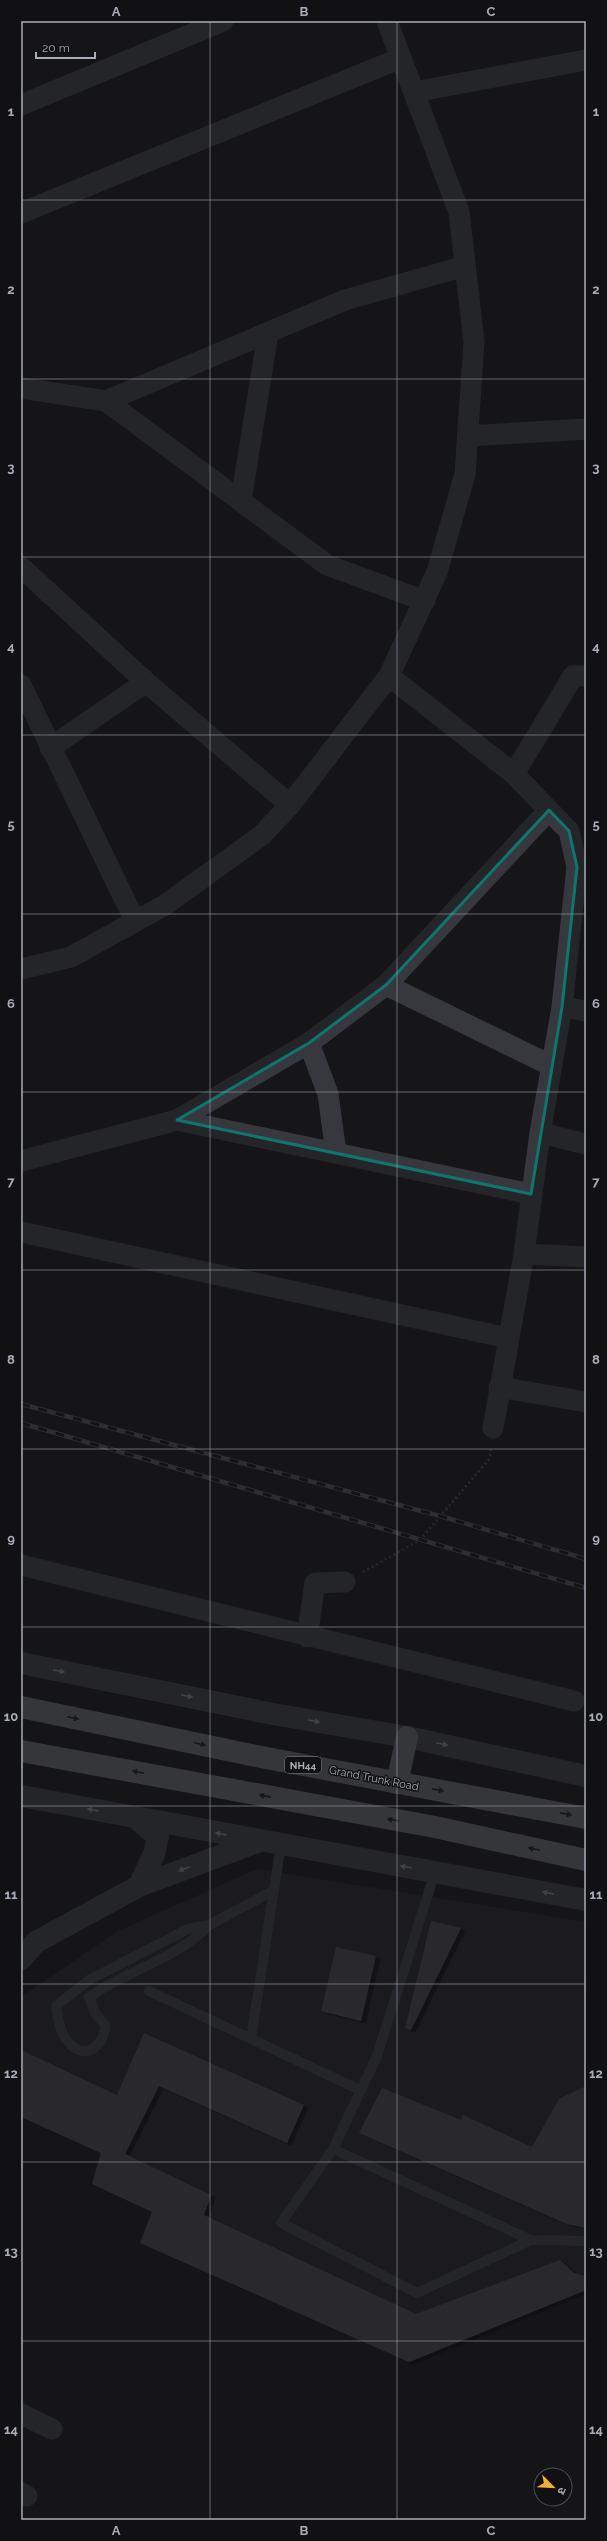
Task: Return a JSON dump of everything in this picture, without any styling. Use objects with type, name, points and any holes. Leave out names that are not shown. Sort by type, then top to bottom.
[{"type":"highway","name":"Grand Trunk Road","points":[[21,1707],[586,1818]]},
{"type":"highway","points":[[397,1782],[407,1736]]},
{"type":"highway","points":[[21,1751],[436,1828],[586,1860]]},
{"type":"street","points":[[21,105],[223,21]]},
{"type":"street","points":[[21,969],[71,957],[164,905],[262,835],[290,805],[389,676],[425,601],[437,572],[465,474],[474,342],[459,212],[387,21]]},
{"type":"street","points":[[21,213],[401,58]]},
{"type":"street","points":[[414,92],[586,60]]},
{"type":"street","points":[[106,401],[345,300],[465,266]]},
{"type":"street","points":[[241,501],[268,333]]},
{"type":"street","points":[[21,388],[106,401],[327,565],[425,601]]},
{"type":"street","points":[[468,436],[586,429]]},
{"type":"street","points":[[21,567],[146,682],[290,805]]},
{"type":"street","points":[[389,676],[514,774],[569,831],[577,867],[562,1007],[540,1133],[524,1254],[493,1428]]},
{"type":"street","points":[[514,774],[573,676],[586,676]]},
{"type":"street","points":[[50,748],[146,682]]},
{"type":"street","points":[[21,685],[50,748],[135,921]]},
{"type":"street","points":[[21,1161],[177,1120],[309,1043],[386,985],[549,810]]},
{"type":"street","points":[[386,985],[552,1066]]},
{"type":"street","points":[[562,1007],[586,1011]]},
{"type":"street","points":[[309,1043],[328,1094],[336,1153]]},
{"type":"street","points":[[177,1120],[531,1194]]},
{"type":"street","points":[[540,1133],[586,1144]]},
{"type":"street","points":[[21,1232],[508,1338]]},
{"type":"street","points":[[524,1254],[586,1257]]},
{"type":"street","points":[[500,1388],[586,1402]]},
{"type":"street","points":[[21,1565],[307,1637],[574,1701]]},
{"type":"street","points":[[307,1637],[315,1583],[345,1582]]},
{"type":"street","points":[[21,1663],[273,1714],[407,1736],[586,1776]]},
{"type":"street","points":[[21,1796],[586,1900]]},
{"type":"street","points":[[136,1818],[158,1837],[154,1854],[139,1886]]},
{"type":"street","points":[[21,1959],[36,1942],[139,1886],[260,1840]]},
{"type":"street","points":[[21,2414],[52,2429]]},
{"type":"lane","points":[[251,2039],[281,1844]]},
{"type":"lane","points":[[435,1872],[377,2056],[333,2149],[281,2223],[417,2293],[531,2240]]},
{"type":"lane","points":[[209,1925],[188,1928],[96,1976],[56,2006],[63,2035],[70,2045],[86,2051],[94,2049],[104,2037],[105,2025],[95,2013],[89,1996],[106,1984],[197,1938],[209,1925],[273,1891]]},
{"type":"lane","points":[[149,1991],[360,2090]]},
{"type":"lane","points":[[333,2149],[531,2240],[586,2241]]},
{"type":"path","points":[[345,1582],[420,1540],[490,1458],[493,1428]]},
{"type":"highlighted area","points":[[549,810],[569,831],[577,867],[562,1007],[531,1194],[177,1120],[309,1043],[386,985]]},
{"type":"shaded area","points":[[257,1869],[586,1922],[586,2290],[409,2362],[140,2243],[152,2212],[92,2184],[100,2153],[21,2117],[21,1997],[118,1931]]},
{"type":"building","points":[[431,1921],[461,1928],[411,2030],[405,2028]]},
{"type":"building","points":[[336,1947],[376,1956],[361,2021],[321,2011]]},
{"type":"building","points":[[144,2033],[304,2105],[287,2143],[159,2086],[125,2154],[211,2195],[204,2215],[416,2314],[560,2260],[574,2273],[586,2276],[586,2290],[409,2362],[140,2243],[152,2212],[92,2184],[101,2153],[21,2117],[21,2050],[117,2095]]},
{"type":"building","points":[[586,2086],[586,2228],[567,2224],[359,2133],[382,2088],[461,2120],[463,2115],[532,2147],[559,2099]]},
{"type":"railway","points":[[21,1404],[440,1516],[586,1559]]},
{"type":"railway","points":[[21,1423],[586,1588]]}]
